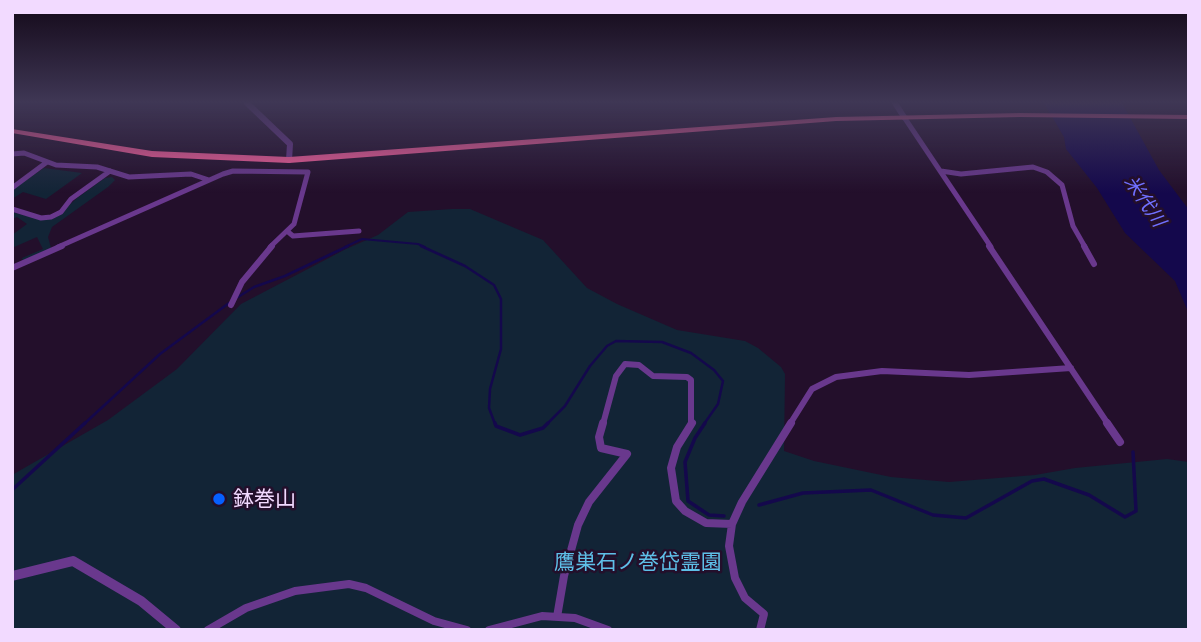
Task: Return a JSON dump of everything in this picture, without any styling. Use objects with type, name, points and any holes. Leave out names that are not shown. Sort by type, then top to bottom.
[{"type":"highway","points":[[24,133],[152,154],[289,160],[650,133]]},
{"type":"street","points":[[278,133],[289,144],[289,160],[284,172]]},
{"type":"street","points":[[915,133],[1120,442]]},
{"type":"street","points":[[12,154],[24,153],[70,167],[97,167],[130,177],[191,174],[209,180]]},
{"type":"street","points":[[12,188],[47,162]]},
{"type":"street","points":[[940,171],[961,174],[1033,167],[1047,172],[1062,185],[1073,226],[1084,251],[1094,264]]},
{"type":"street","points":[[12,209],[41,218],[51,217],[110,171]]},
{"type":"street","points":[[12,268],[233,171],[308,172],[294,223],[262,254],[242,282],[231,305]]},
{"type":"street","points":[[287,231],[293,236],[359,231]]},
{"type":"street","points":[[557,617],[564,576],[578,525],[589,502],[628,454],[601,448],[599,437],[616,376],[625,364],[639,365],[653,376],[687,377],[691,380],[692,422],[677,447],[671,468],[676,501],[706,523],[732,524]]},
{"type":"street","points":[[760,630],[764,614],[745,598],[735,578],[729,546],[732,524],[742,502],[812,389],[836,377],[882,371],[969,375],[1071,368]]},
{"type":"street","points":[[12,576],[73,561],[141,601],[176,630]]},
{"type":"street","points":[[208,630],[246,608],[295,591],[326,584],[349,584],[366,588],[434,621],[467,630]]},
{"type":"street","points":[[489,630],[542,616],[575,618],[608,630]]},
{"type":"green space","points":[[44,168],[82,173],[46,199],[23,192],[12,199],[12,190]]},
{"type":"green space","points":[[112,177],[115,180],[108,187],[52,227],[48,237],[51,248],[23,261],[22,258],[43,249],[37,237],[12,248],[12,235],[27,224],[17,217],[12,219],[12,212],[44,220],[59,215],[77,198],[105,178]]},
{"type":"green space","name":"鷹巣石ノ巻岱霊園","points":[[470,209],[543,240],[587,288],[617,304],[677,330],[745,341],[758,348],[781,367],[785,374],[784,451],[814,461],[891,477],[949,482],[1167,459],[1189,462],[1189,630],[12,630],[12,475],[108,420],[177,369],[241,304],[378,235],[408,212]]},
{"type":"water","name":"米代川","points":[[1062,133],[1139,133],[1159,170],[1189,210],[1189,314],[1175,281],[1125,233],[1097,188],[1066,149]]},
{"type":"waterway","points":[[345,247],[362,239],[425,247]]},
{"type":"waterway","points":[[238,297],[254,287],[285,276],[348,246]]},
{"type":"waterway","points":[[421,246],[465,266],[494,285],[501,299],[501,349],[490,389],[489,408],[495,424]]},
{"type":"waterway","points":[[84,424],[160,354],[229,303]]},
{"type":"waterway","points":[[495,423],[496,426],[520,435],[543,428],[565,406],[590,366],[607,346],[616,341],[662,342],[691,353],[714,370],[723,381],[718,404],[704,424]]},
{"type":"waterway","points":[[12,490],[85,423]]},
{"type":"waterway","points":[[705,423],[685,462],[688,501],[709,515],[724,516]]},
{"type":"waterway","points":[[759,505],[803,493],[871,490],[933,515],[966,518],[1032,481],[1044,479],[1089,495],[1125,517],[1136,511],[1133,452]]},
{"type":"place","name":"鉢巻山","points":[[219,499]]}]
